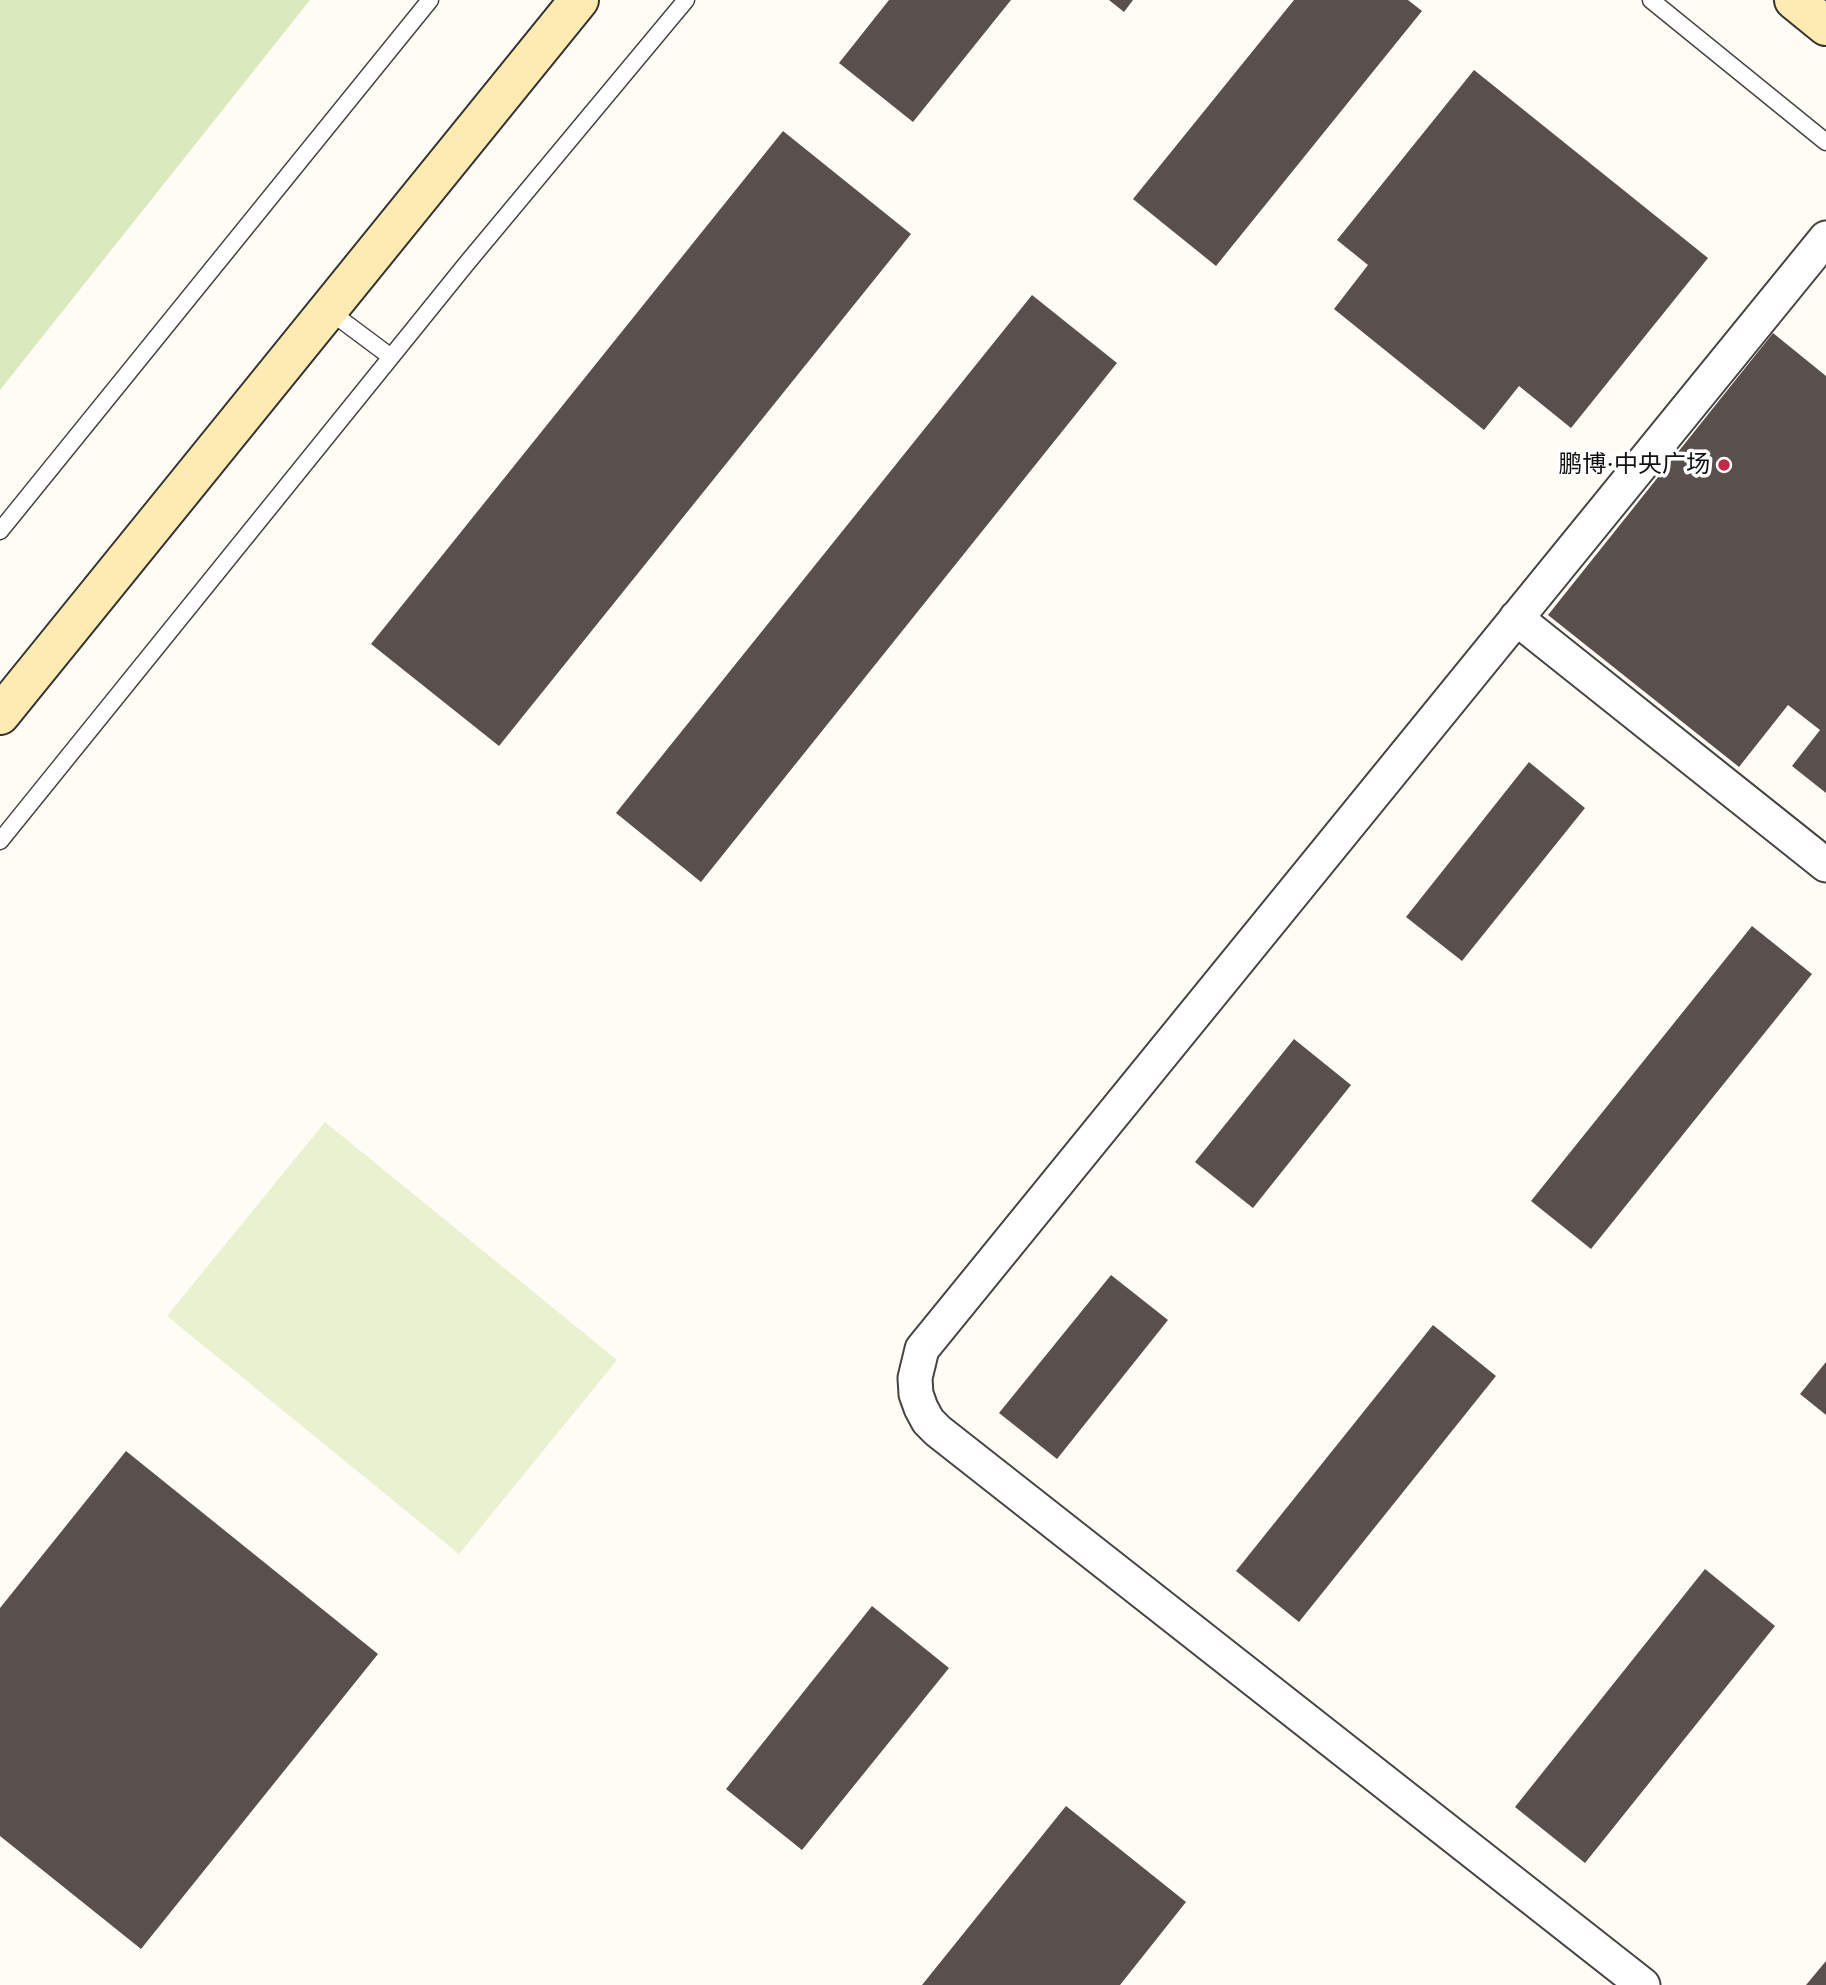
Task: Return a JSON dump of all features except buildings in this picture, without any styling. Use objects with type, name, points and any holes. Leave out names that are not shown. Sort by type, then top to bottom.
[{"type":"street","points":[[0,715],[579,0]]},
{"type":"street","points":[[1794,0],[1826,26]]},
{"type":"street","points":[[1643,1985],[938,1431],[920,1408],[915,1378],[922,1349],[1826,238]]},
{"type":"street","points":[[1516,618],[1826,865]]},
{"type":"lane","points":[[0,531],[430,0]]},
{"type":"lane","points":[[0,841],[391,357],[686,0]]},
{"type":"lane","points":[[1651,0],[1826,142]]},
{"type":"lane","points":[[328,310],[391,357]]},
{"type":"green space","points":[[0,0],[310,0],[0,390]]},
{"type":"green space","points":[[325,1122],[617,1360],[459,1554],[167,1316]]},
{"type":"place","name":"鹏博·中央广场","points":[[1724,465]]}]
